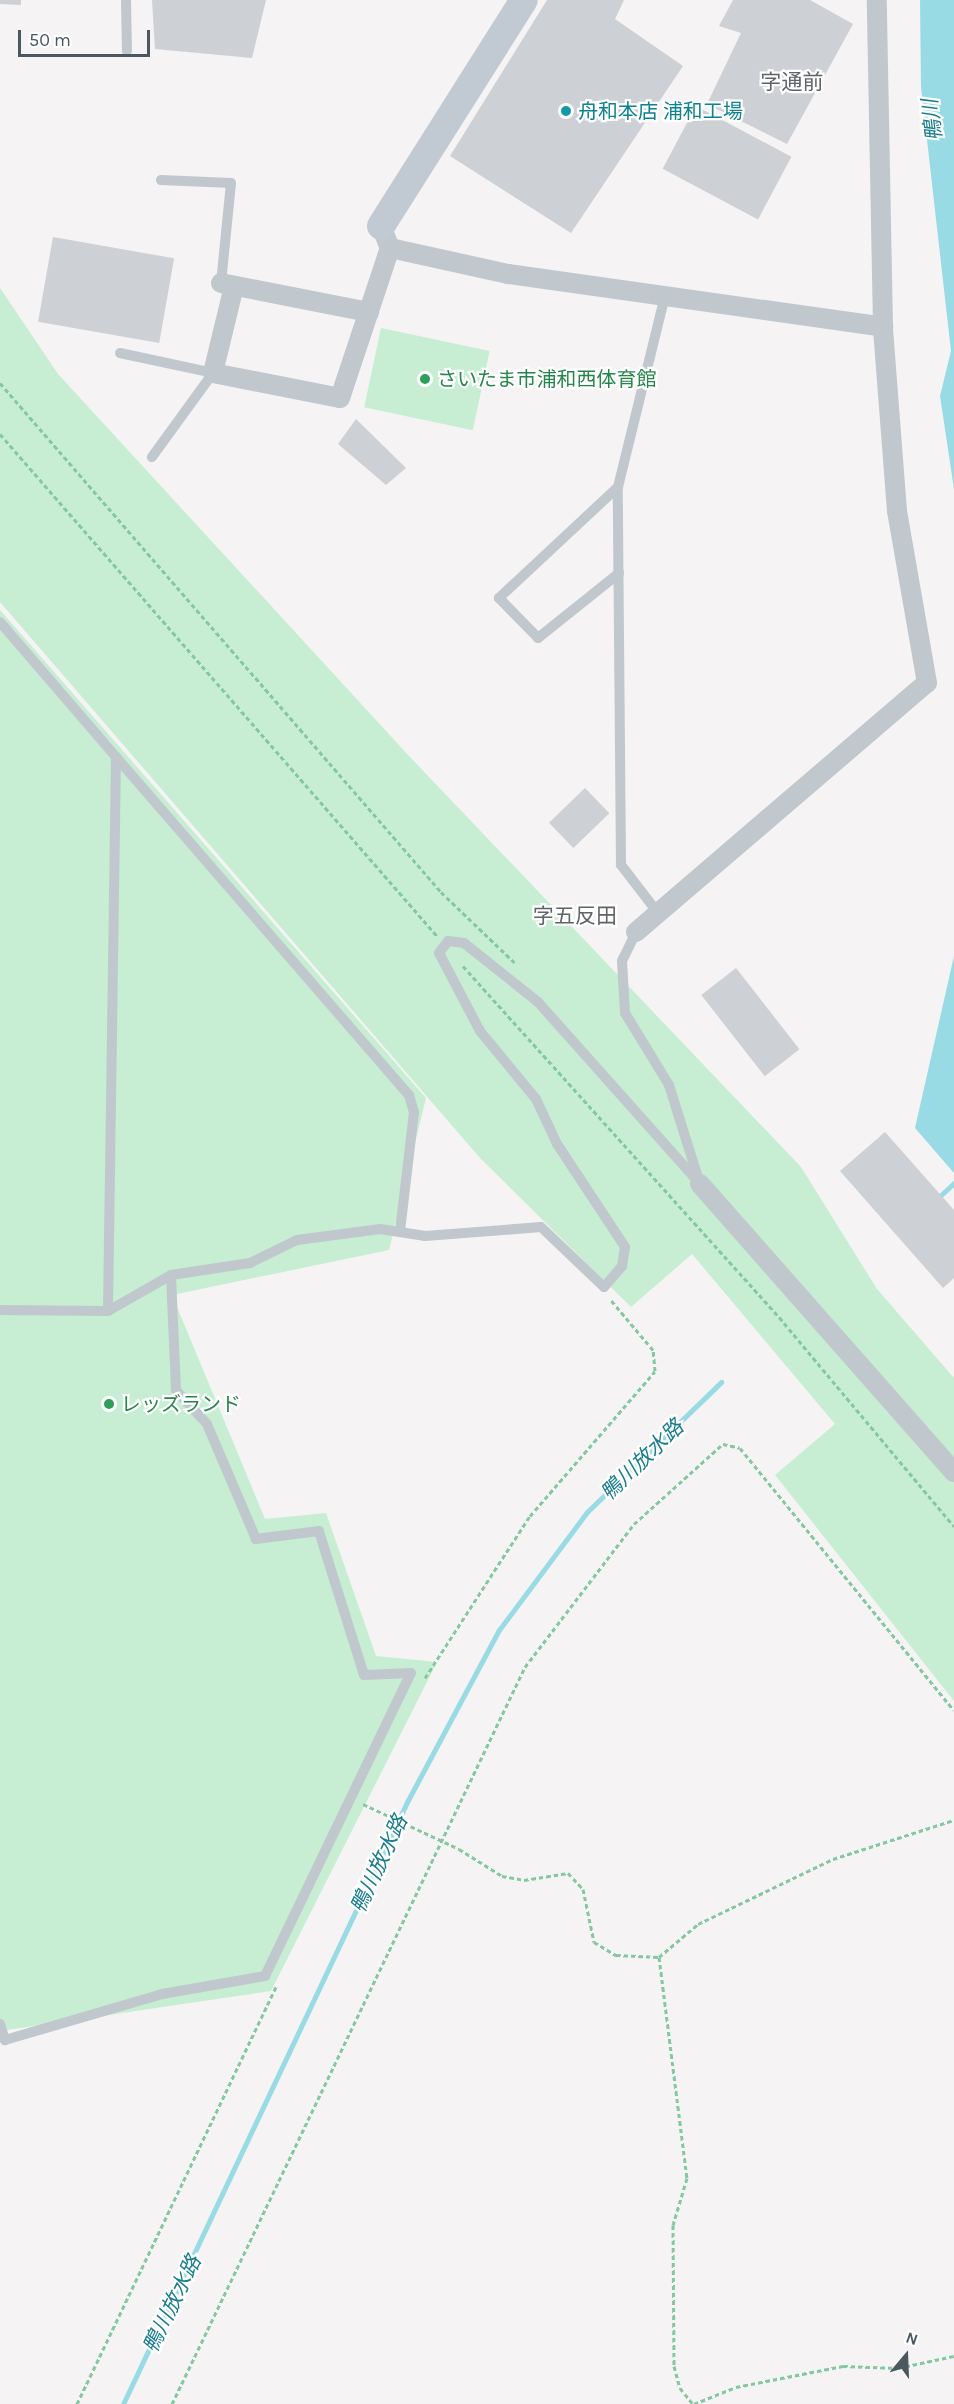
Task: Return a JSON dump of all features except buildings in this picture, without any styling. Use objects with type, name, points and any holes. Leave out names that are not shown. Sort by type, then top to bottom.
[{"type":"street","points":[[369,312],[228,284],[213,373],[340,398],[369,312],[386,237],[524,0]]},
{"type":"street","points":[[636,932],[927,683],[897,511],[883,327],[877,0]]},
{"type":"street","points":[[386,237],[508,274],[883,327]]},
{"type":"street","points":[[700,1184],[954,1472]]},
{"type":"lane","points":[[126,0],[127,51]]},
{"type":"lane","points":[[161,180],[231,183],[228,284]]},
{"type":"lane","points":[[658,913],[621,865],[618,487],[665,296]]},
{"type":"lane","points":[[120,353],[213,373],[152,457]]},
{"type":"lane","points":[[618,487],[499,598],[537,638],[619,573]]},
{"type":"lane","points":[[0,622],[409,1095],[414,1112],[400,1232]]},
{"type":"lane","points":[[108,1311],[117,757]]},
{"type":"lane","points":[[636,932],[622,961],[623,1007],[669,1085],[700,1184]]},
{"type":"lane","points":[[0,1310],[108,1311],[171,1275],[250,1263],[297,1240],[380,1229],[425,1236],[541,1227],[603,1287],[622,1266],[625,1247],[557,1144],[536,1099],[463,1004],[441,964],[443,943],[464,943],[538,1002],[700,1184]]},
{"type":"lane","points":[[0,2024],[5,2040],[162,1994],[265,1976],[411,1673],[364,1675],[319,1531],[256,1539],[207,1424],[176,1390],[171,1275]]},
{"type":"path","points":[[0,382],[441,892],[520,969]]},
{"type":"path","points":[[0,434],[443,943],[784,1323],[954,1526]]},
{"type":"path","points":[[421,1685],[459,1618],[530,1516],[655,1371],[653,1350],[603,1287]]},
{"type":"path","points":[[172,2404],[437,1839],[525,1667],[634,1524],[723,1444],[740,1448],[954,1710]]},
{"type":"path","points":[[358,1815],[367,1795]]},
{"type":"path","points":[[363,1804],[437,1839],[502,1876],[524,1880],[568,1873],[583,1889],[594,1942],[616,1955],[659,1957],[698,1924],[832,1859],[954,1820]]},
{"type":"path","points":[[659,1957],[687,2178],[673,2225],[674,2366],[680,2388],[694,2404],[736,2387],[843,2366],[898,2368],[954,2356]]},
{"type":"path","points":[[77,2404],[281,1976]]},
{"type":"green space","points":[[0,288],[58,374],[409,756],[801,1167],[877,1289],[954,1378],[954,1701],[775,1475],[835,1424],[692,1254],[631,1307],[480,1158],[0,602]]},
{"type":"green space","name":"さいたま市浦和西体育館","points":[[381,328],[490,351],[473,430],[364,407]]},
{"type":"green space","name":"レッズランド","points":[[0,610],[426,1098],[389,1250],[172,1295],[265,1519],[326,1513],[376,1656],[437,1662],[271,1991],[0,2031]]},
{"type":"water","name":"鴨川","points":[[920,0],[954,0],[954,489],[940,396],[951,351],[921,87]]},
{"type":"water","points":[[954,956],[954,1173],[915,1128]]},
{"type":"waterway","name":"鴨川放水路","points":[[941,1195],[954,1183]]},
{"type":"waterway","name":"鴨川放水路","points":[[123,2404],[407,1802],[499,1630],[587,1512],[721,1382]]},
{"type":"place","name":"舟和本店 浦和工場","points":[[566,111]]},
{"type":"place","name":"さいたま市浦和西体育館","points":[[425,379]]},
{"type":"place","name":"レッズランド","points":[[109,1404]]},
{"type":"district","name":"字通前","points":[[792,82]]},
{"type":"district","name":"字五反田","points":[[575,916]]}]
